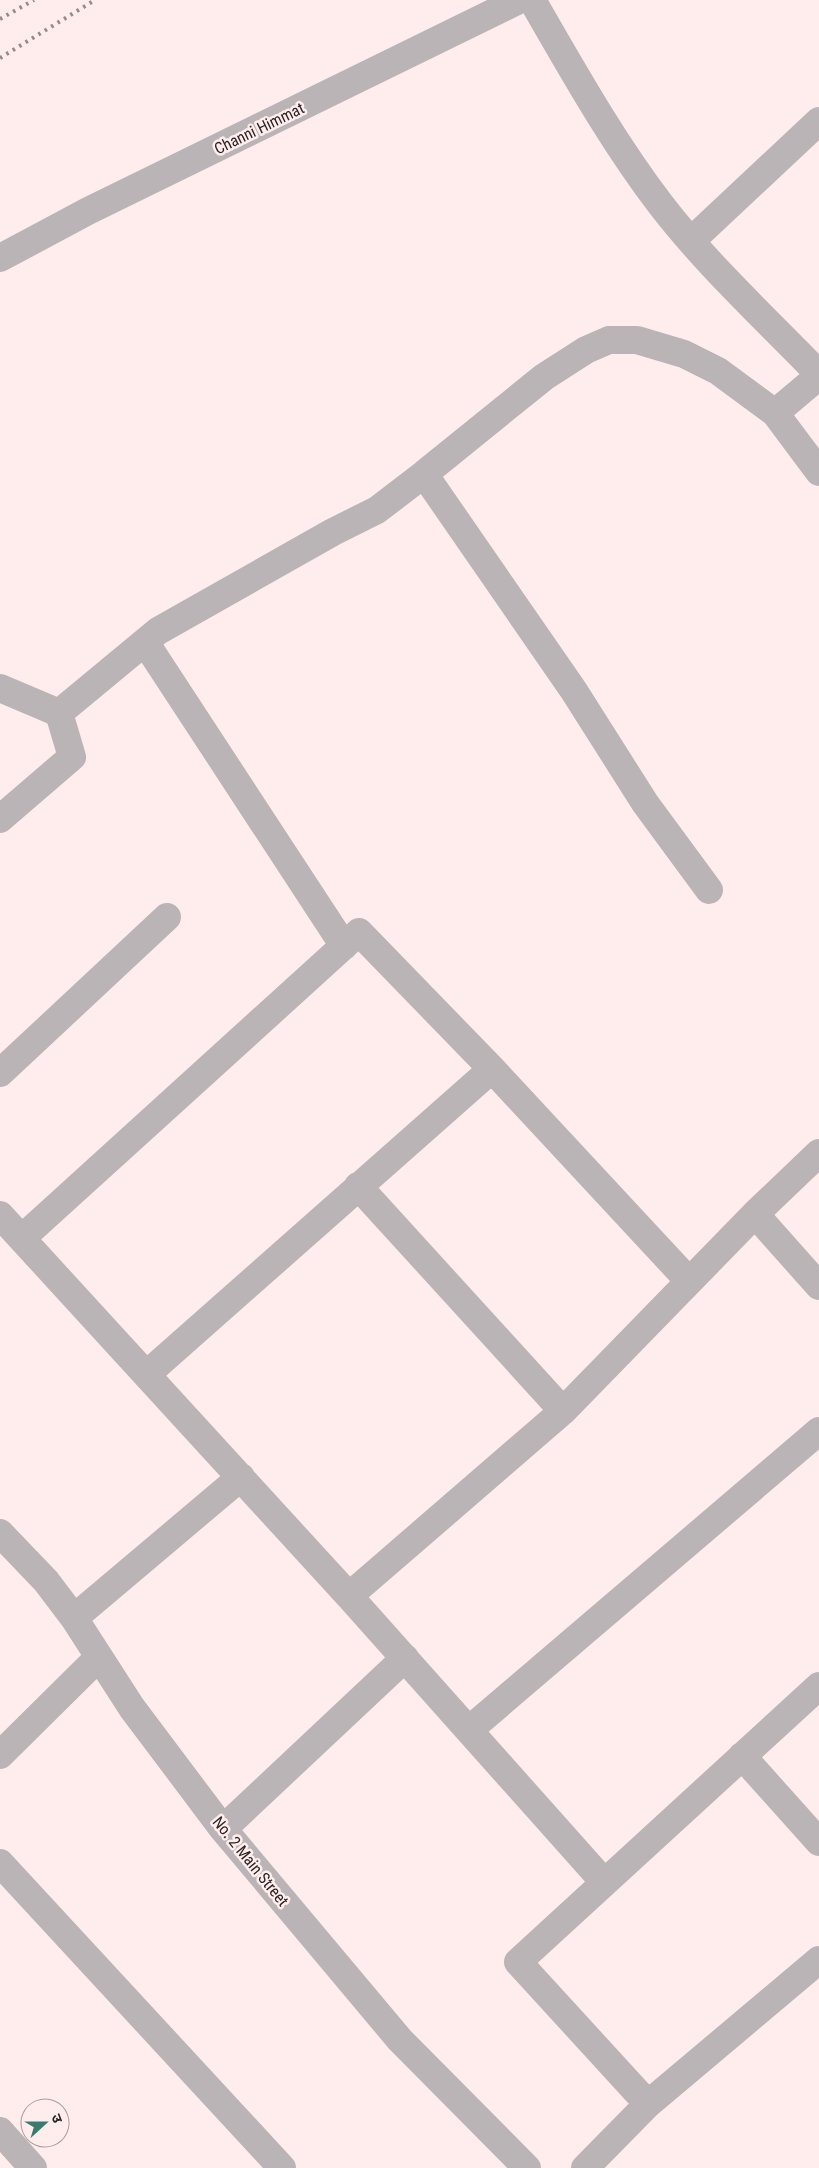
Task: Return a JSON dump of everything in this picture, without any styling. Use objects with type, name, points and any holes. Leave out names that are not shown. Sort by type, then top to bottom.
[{"type":"street","name":"Channi Himmat","points":[[0,258],[88,211],[519,0]]},
{"type":"street","points":[[532,0],[585,91],[661,205],[690,241],[819,375],[775,413]]},
{"type":"street","points":[[690,241],[819,121]]},
{"type":"street","points":[[59,713],[166,626],[377,510],[544,377],[586,350],[610,340],[637,340],[684,354],[718,371],[775,413],[819,472]]},
{"type":"street","points":[[424,474],[574,690],[645,803],[709,890]]},
{"type":"street","points":[[145,642],[344,946]]},
{"type":"street","points":[[0,688],[59,713]]},
{"type":"street","points":[[0,819],[72,757],[59,713]]},
{"type":"street","points":[[0,1073],[167,917]]},
{"type":"street","points":[[22,1238],[359,932],[492,1069],[688,1281]]},
{"type":"street","points":[[147,1374],[492,1069]]},
{"type":"street","points":[[349,1596],[563,1411],[754,1214],[819,1153]]},
{"type":"street","points":[[358,1186],[563,1411]]},
{"type":"street","points":[[754,1214],[819,1286]]},
{"type":"street","points":[[0,1215],[349,1596],[604,1882]]},
{"type":"street","points":[[469,1730],[819,1431]]},
{"type":"street","points":[[74,1618],[241,1477]]},
{"type":"street","name":"No. 2 Main Street","points":[[0,1532],[46,1581],[74,1618],[132,1708],[223,1829],[400,2040],[519,2166]]},
{"type":"street","points":[[0,1755],[99,1657]]},
{"type":"street","points":[[223,1829],[405,1658]]},
{"type":"street","points":[[648,2104],[518,1962],[819,1686]]},
{"type":"street","points":[[742,1756],[819,1842]]},
{"type":"street","points":[[0,1863],[282,2168]]},
{"type":"street","points":[[585,2168],[648,2104],[819,1960]]},
{"type":"street","points":[[0,2131],[33,2168]]},
{"type":"railway","points":[[0,19],[34,0]]},
{"type":"railway","points":[[0,58],[95,0]]}]
